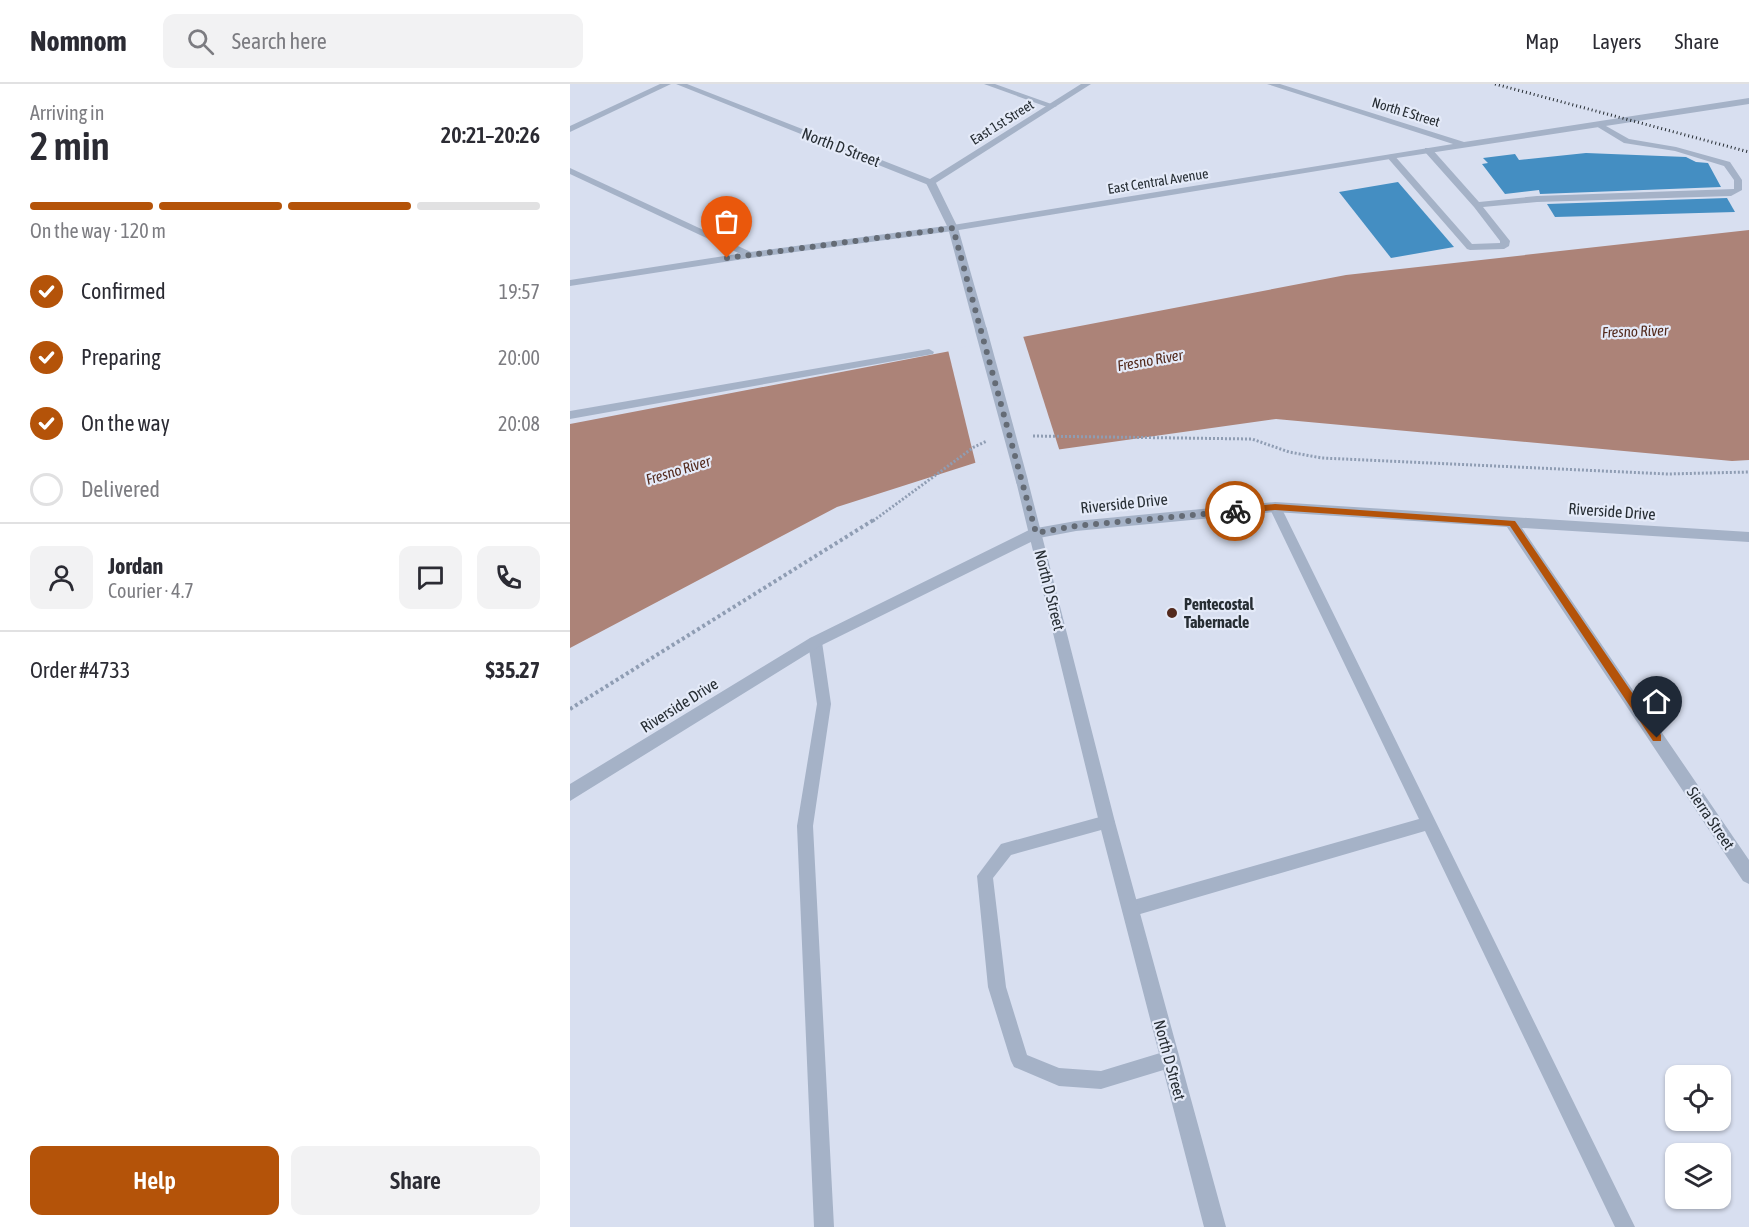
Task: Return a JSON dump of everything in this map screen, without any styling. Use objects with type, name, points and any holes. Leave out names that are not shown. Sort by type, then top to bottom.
[{"type":"street","points":[[570,129],[667,84]]},
{"type":"street","name":"North D Street","points":[[680,84],[931,183],[953,228],[1036,533],[1107,822],[1215,1227]]},
{"type":"street","name":"East 1st Street","points":[[931,183],[1087,84]]},
{"type":"street","name":"North E Street","points":[[1271,84],[1465,145]]},
{"type":"street","name":"East Central Avenue","points":[[570,283],[750,255],[953,228],[1390,156],[1749,101]]},
{"type":"street","name":"Riverside Drive","points":[[570,793],[815,642],[1036,533],[1076,526],[1275,507],[1749,537]]},
{"type":"street","name":"Sierra Street","points":[[1512,523],[1749,875]]},
{"type":"lane","points":[[988,84],[1053,106]]},
{"type":"lane","points":[[1477,205],[1537,200],[1731,193],[1738,190],[1738,180],[1727,164],[1676,149],[1627,141],[1599,124]]},
{"type":"lane","points":[[1390,156],[1470,248],[1504,246],[1505,241],[1477,205],[1428,150]]},
{"type":"lane","points":[[570,171],[750,255]]},
{"type":"lane","points":[[570,415],[929,352]]},
{"type":"lane","points":[[1275,507],[1625,1227]]},
{"type":"lane","points":[[815,642],[824,704],[805,826],[824,1227]]},
{"type":"lane","points":[[1107,822],[1006,849],[985,876],[997,987],[1020,1061],[1059,1077],[1101,1080],[1170,1059]]},
{"type":"lane","points":[[1130,909],[1429,823]]},
{"type":"water","name":"Fresno River","points":[[1749,230],[1749,460],[1732,461],[1276,419],[984,460],[837,507],[570,648],[570,424],[1346,275]]},
{"type":"pier","points":[[1023,336],[1060,452],[976,465],[948,350]]},
{"type":"building","points":[[1586,153],[1686,157],[1696,162],[1708,163],[1721,187],[1540,194],[1539,190],[1505,194],[1482,164],[1488,163],[1483,158],[1515,154],[1519,160]]},
{"type":"building","points":[[1398,182],[1454,247],[1391,258],[1339,192]]},
{"type":"building","points":[[1727,198],[1735,212],[1555,217],[1547,204]]},
{"type":"railway","points":[[1495,84],[1749,152]]},
{"type":"way so far","points":[[727,258],[953,228],[1036,533],[1076,526],[1235,511]]},
{"type":"place","name":"Pentecostal Tabernacle","points":[[1172,613]]},
{"type":"route","points":[[1235,511],[1275,507],[1512,523],[1657,738]]}]
